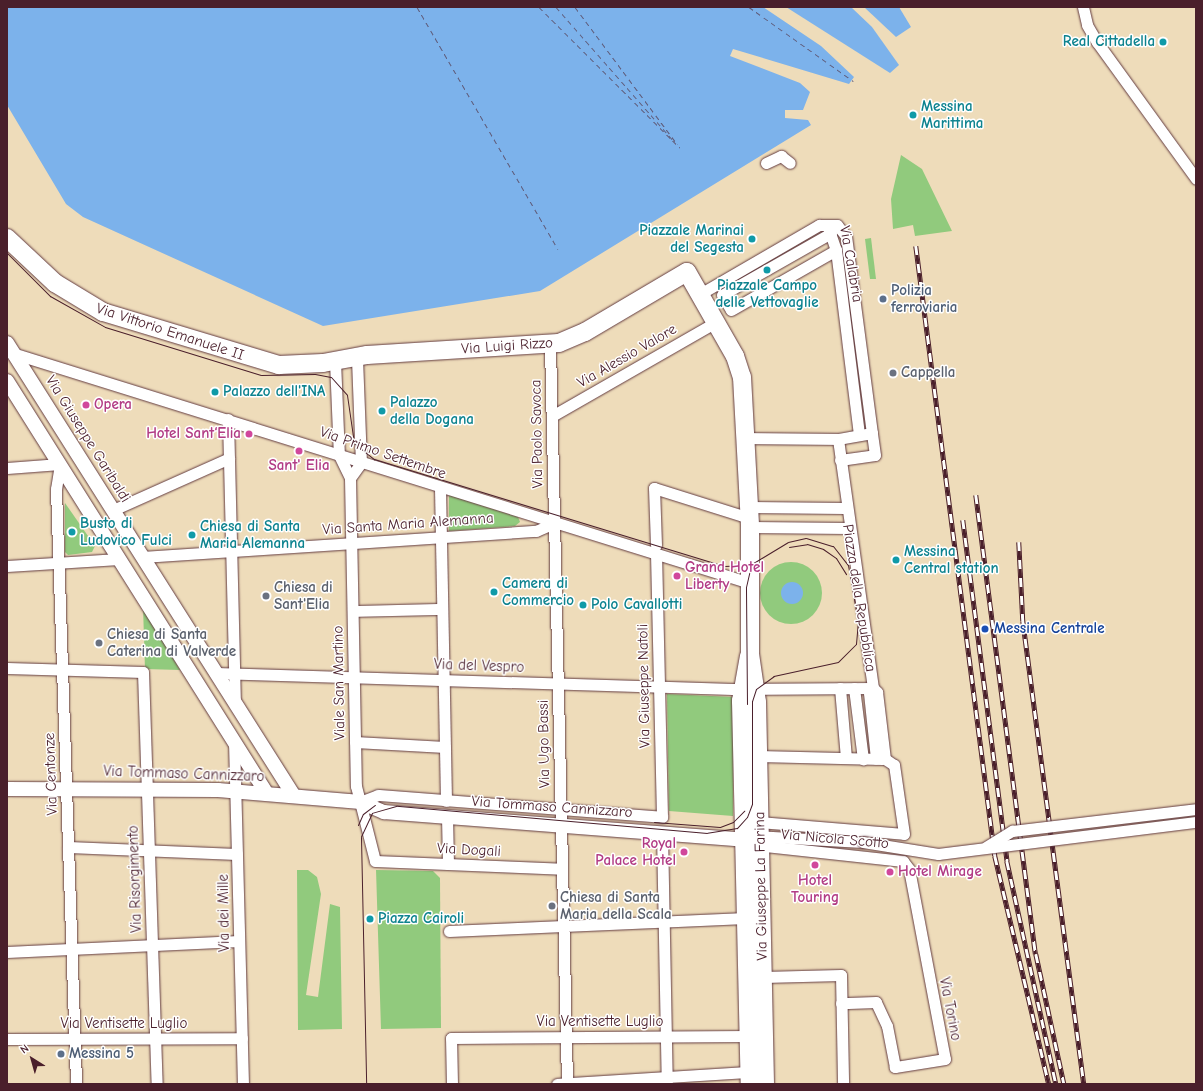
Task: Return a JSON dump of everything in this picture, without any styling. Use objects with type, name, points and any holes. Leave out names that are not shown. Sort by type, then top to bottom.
[{"type":"main road","name":"Via Vittorio Emanuele II","points":[[7,238],[55,283],[115,317],[270,364],[335,360],[357,356]]},
{"type":"main road","name":"Via Luigi Rizzo","points":[[357,356],[550,345],[585,332],[687,272],[700,294]]},
{"type":"main road","points":[[700,294],[741,372],[749,517],[749,689]]},
{"type":"main road","name":"Via Giuseppe La Farina","points":[[749,689],[758,756],[756,835],[746,918],[750,1078]]},
{"type":"main road","name":"Via Giuseppe La Farina","points":[[749,689],[763,977],[765,1084]]},
{"type":"street","points":[[1083,7],[1087,25],[1097,42],[1196,179]]},
{"type":"street","points":[[766,163],[781,156],[790,163]]},
{"type":"street","name":"Via Calabria","points":[[840,460],[875,455],[850,247],[840,227],[828,228],[836,250],[859,435]]},
{"type":"street","points":[[828,228],[722,295],[731,310],[836,250]]},
{"type":"street","points":[[700,294],[828,228]]},
{"type":"street","name":"Via Alessio Valore","points":[[552,416],[716,322]]},
{"type":"street","name":"Via Paolo Savoca","points":[[550,345],[554,523]]},
{"type":"street","name":"Via Primo Settembre","points":[[9,349],[440,488],[554,523],[656,549],[750,583]]},
{"type":"street","name":"Via Giuseppe Garibaldi","points":[[9,349],[294,796]]},
{"type":"street","points":[[335,360],[339,455],[350,478],[361,463],[357,356]]},
{"type":"street","points":[[7,381],[267,794]]},
{"type":"street","points":[[228,419],[235,702]]},
{"type":"street","points":[[745,438],[838,439],[872,432]]},
{"type":"street","points":[[838,439],[845,508]]},
{"type":"street","points":[[113,510],[229,458]]},
{"type":"street","points":[[7,468],[60,464]]},
{"type":"street","name":"Via Centonze","points":[[60,464],[56,489],[76,1084]]},
{"type":"street","name":"Viale San Martino","points":[[350,478],[355,742],[360,802],[375,861]]},
{"type":"street","points":[[440,488],[446,801]]},
{"type":"street","name":"Via Giuseppe Natoli","points":[[662,817],[654,488],[749,517]]},
{"type":"street","name":"Piazza della Repubblica","points":[[749,517],[845,508],[848,528],[853,540],[873,688],[869,693],[881,759]]},
{"type":"street","points":[[749,517],[848,528]]},
{"type":"street","name":"Via Santa Maria Alemanna","points":[[142,557],[536,531],[554,523]]},
{"type":"street","name":"Via Ugo Bassi","points":[[554,523],[567,1084]]},
{"type":"street","points":[[7,566],[119,559]]},
{"type":"street","points":[[353,611],[442,609]]},
{"type":"street","points":[[7,668],[62,670]]},
{"type":"street","name":"Via Risorgimento","points":[[62,670],[142,672],[157,1084]]},
{"type":"street","name":"Via del Vespro","points":[[216,673],[749,689]]},
{"type":"street","points":[[840,688],[846,758]]},
{"type":"street","points":[[854,688],[863,759]]},
{"type":"street","name":"Piazza della Repubblica","points":[[749,689],[873,688]]},
{"type":"street","name":"Via dei Mille","points":[[234,741],[243,1084]]},
{"type":"street","points":[[355,742],[445,747]]},
{"type":"street","points":[[756,835],[904,834],[894,765],[881,759],[758,756]]},
{"type":"street","name":"Via Tommaso Cannizzaro","points":[[7,789],[147,788],[236,791],[360,802],[384,812],[662,833],[756,835]]},
{"type":"street","name":"Via Tommaso Cannizzaro","points":[[360,802],[378,795],[662,817]]},
{"type":"street","points":[[982,848],[1012,831],[1196,809]]},
{"type":"street","points":[[447,816],[448,864]]},
{"type":"street","points":[[756,835],[863,842],[932,853],[1196,822]]},
{"type":"street","points":[[662,833],[667,1081]]},
{"type":"street","name":"Via Nicola Scotto","points":[[756,835],[904,862]]},
{"type":"street","points":[[68,847],[237,854]]},
{"type":"street","name":"Via Dogali","points":[[375,861],[562,869]]},
{"type":"street","name":"Via Torino","points":[[841,1003],[876,1002],[887,1026],[895,1067],[945,1059],[909,869],[904,862]]},
{"type":"street","points":[[449,931],[746,918]]},
{"type":"street","points":[[7,952],[239,941]]},
{"type":"street","points":[[763,977],[841,975],[843,1084]]},
{"type":"street","name":"Via Ventisette Luglio","points":[[452,1084],[451,1038],[749,1036]]},
{"type":"street","name":"Via Ventisette Luglio","points":[[7,1039],[242,1038]]},
{"type":"street","points":[[557,1084],[750,1078]]},
{"type":"green space","points":[[901,155],[922,169],[952,231],[915,236],[913,225],[893,229],[891,199]]},
{"type":"green space","points":[[871,238],[876,279],[870,279],[865,239]]},
{"type":"green space","points":[[449,495],[518,517],[520,522],[515,526],[449,531]]},
{"type":"green space","points":[[65,503],[95,546],[92,552],[68,555],[65,552]]},
{"type":"green space","points":[[791,562],[803,565],[813,571],[819,581],[822,593],[819,605],[813,615],[803,621],[791,624],[779,621],[769,615],[763,605],[760,593],[763,581],[769,571],[779,565]]},
{"type":"green space","points":[[143,607],[180,670],[145,669]]},
{"type":"green space","points":[[667,694],[734,697],[733,816],[669,811]]},
{"type":"green space","points":[[297,870],[308,870],[317,877],[321,894],[306,995],[318,997],[330,904],[340,907],[342,1029],[298,1030]]},
{"type":"green space","points":[[376,870],[433,871],[440,878],[441,1028],[381,1029]]},
{"type":"water","points":[[7,7],[763,7],[821,46],[854,77],[849,84],[733,49],[730,56],[800,83],[810,92],[803,110],[785,110],[785,118],[808,120],[811,125],[540,291],[323,326],[83,217],[66,204],[7,105]]},
{"type":"water","points":[[786,7],[851,7],[872,27],[899,65],[890,73]]},
{"type":"water","points":[[864,7],[899,7],[911,27],[896,37]]},
{"type":"water","points":[[792,582],[800,585],[803,593],[800,601],[792,604],[784,601],[781,593],[784,585]]},
{"type":"ferry route","points":[[417,7],[558,249]]},
{"type":"ferry route","points":[[539,7],[680,148]]},
{"type":"ferry route","points":[[556,7],[673,140]]},
{"type":"ferry route","points":[[575,7],[677,144]]},
{"type":"ferry route","points":[[749,7],[853,81]]},
{"type":"tram line","points":[[7,253],[50,296],[105,327],[261,375],[315,374],[331,377],[347,395],[354,443],[374,459],[724,566],[750,565],[788,542],[806,538],[833,546],[848,565],[858,621],[856,644],[838,662],[774,676],[756,689],[752,701],[752,804],[747,817],[737,828],[707,833],[396,806],[372,813],[361,837],[366,1084]]},
{"type":"tram line","points":[[789,547],[807,544],[823,549],[836,558],[846,574]]},
{"type":"tram line","points":[[747,704],[746,587],[750,570],[756,563]]},
{"type":"tram line","points":[[358,825],[363,814],[375,805]]},
{"type":"tram line","points":[[654,822],[720,827],[733,822],[744,811]]},
{"type":"railway","points":[[916,246],[995,856],[1049,1084]]},
{"type":"railway","points":[[976,495],[1036,954],[1064,1084]]},
{"type":"railway","points":[[963,520],[1007,861],[1056,1084]]},
{"type":"railway","points":[[1019,542],[1023,621],[1084,1084]]},
{"type":"place","name":"Real Cittadella","points":[[1163,42]]},
{"type":"place","name":"Messina Marittima","points":[[913,115]]},
{"type":"place","name":"Piazzale Marinai del Segesta","points":[[752,239]]},
{"type":"place","name":"Piazzale Campo delle Vettovaglie","points":[[767,270]]},
{"type":"place","name":"Polizia ferroviaria","points":[[883,299]]},
{"type":"place","name":"Cappella","points":[[893,373]]},
{"type":"place","name":"Palazzo dell'INA","points":[[215,392]]},
{"type":"place","name":"Opera","points":[[86,405]]},
{"type":"place","name":"Palazzo della Dogana","points":[[382,411]]},
{"type":"place","name":"Hotel Sant‘Elia","points":[[249,434]]},
{"type":"place","name":"Sant' Elia","points":[[299,451]]},
{"type":"place","name":"Busto di Ludovico Fulci","points":[[72,532]]},
{"type":"place","name":"Chiesa di Santa Maria Alemanna","points":[[192,535]]},
{"type":"place","name":"Messina Central station","points":[[896,560]]},
{"type":"place","name":"Grand Hotel Liberty","points":[[677,576]]},
{"type":"place","name":"Camera di Commercio","points":[[494,592]]},
{"type":"place","name":"Chiesa di Sant'Elia","points":[[266,596]]},
{"type":"place","name":"Polo Cavallotti","points":[[583,605]]},
{"type":"place","name":"Messina Centrale","points":[[985,629]]},
{"type":"place","name":"Chiesa di Santa Caterina di Valverde","points":[[99,643]]},
{"type":"place","name":"Royal Palace Hotel","points":[[684,852]]},
{"type":"place","name":"Hotel Touring","points":[[815,865]]},
{"type":"place","name":"Hotel Mirage","points":[[890,872]]},
{"type":"place","name":"Chiesa di Santa Maria della Scala","points":[[552,906]]},
{"type":"place","name":"Piazza Cairoli","points":[[370,919]]},
{"type":"place","name":"Messina 5","points":[[61,1054]]}]
